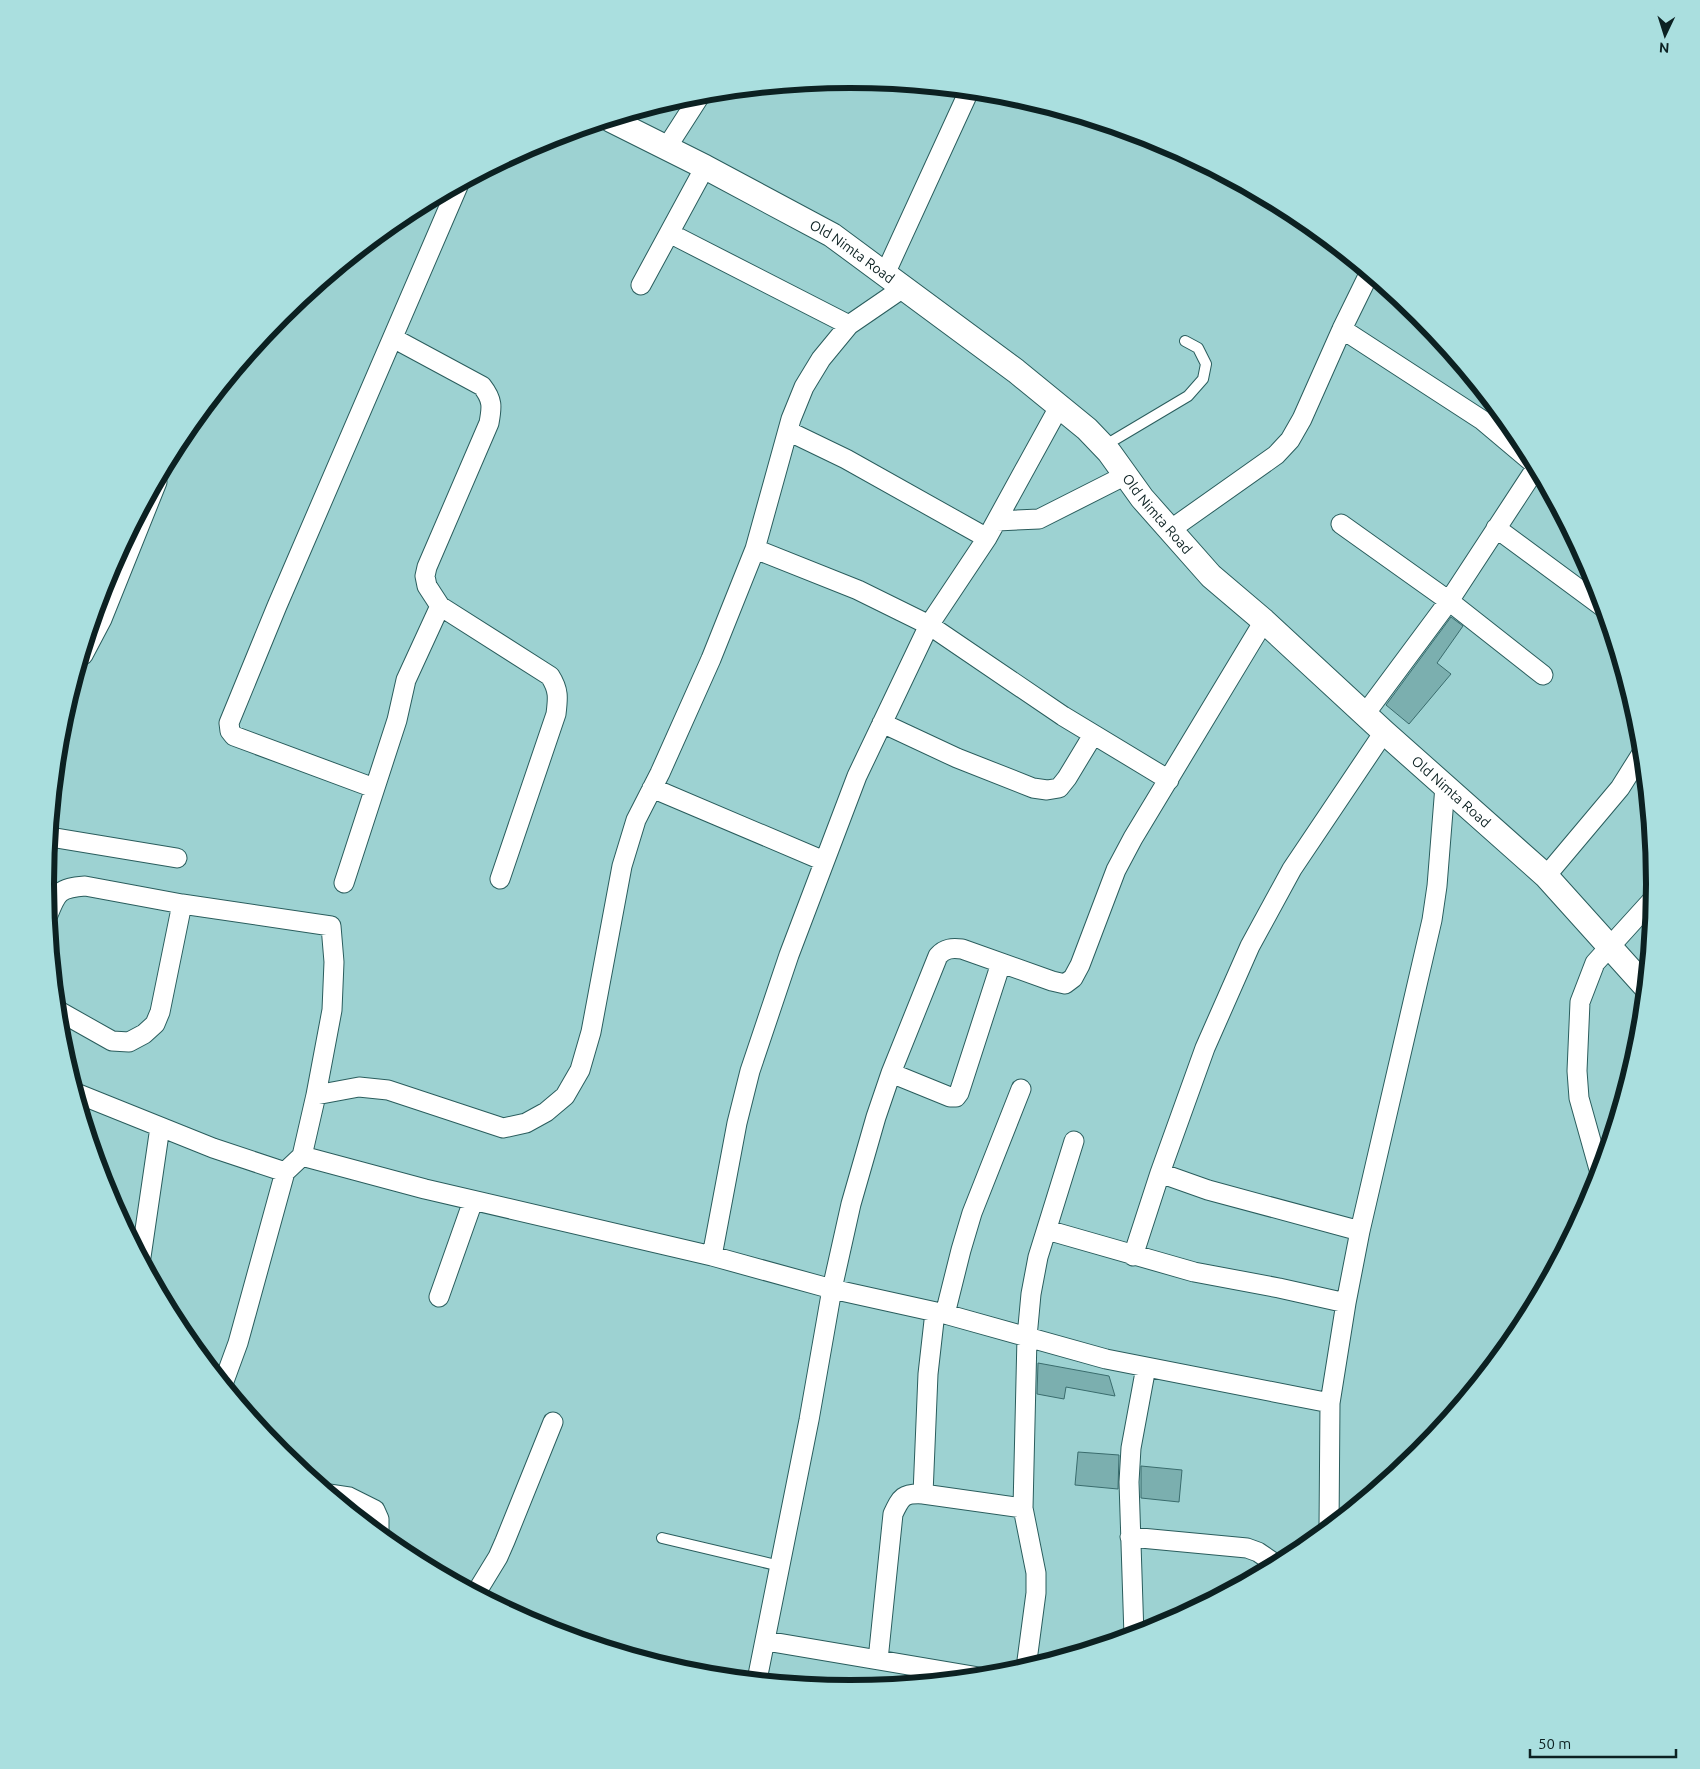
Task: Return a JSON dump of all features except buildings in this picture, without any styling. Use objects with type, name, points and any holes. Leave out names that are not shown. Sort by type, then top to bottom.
[{"type":"street","points":[[884,274],[966,97]]},
{"type":"street","points":[[667,147],[695,104]]},
{"type":"street","name":"Old Nimta Road","points":[[618,123],[667,147],[832,235],[1016,371],[1087,429],[1104,446],[1142,498],[1211,576],[1546,876],[1640,980]]},
{"type":"street","points":[[641,285],[705,167]]},
{"type":"street","points":[[374,788],[234,736],[230,731],[229,723],[277,606],[455,193]]},
{"type":"street","points":[[679,238],[849,325]]},
{"type":"street","points":[[1170,530],[1276,455],[1290,440],[1302,418],[1366,278]]},
{"type":"street","points":[[316,1095],[359,1087],[388,1090],[503,1128],[526,1123],[546,1112],[565,1096],[580,1070],[591,1032],[622,866],[636,820],[711,659],[755,549],[788,431],[804,387],[820,360],[849,325],[904,288]]},
{"type":"street","points":[[1342,328],[1482,420],[1517,449]]},
{"type":"street","points":[[393,338],[482,386],[490,396],[492,409],[489,424],[425,576],[427,586],[440,606],[550,676],[557,686],[556,714],[500,879]]},
{"type":"street","points":[[712,1256],[737,1123],[750,1071],[786,963],[857,776],[929,625],[987,538],[1059,407]]},
{"type":"street","points":[[788,431],[846,459],[987,538]]},
{"type":"street","points":[[1365,714],[1449,601],[1532,474]]},
{"type":"street","points":[[997,521],[1039,518],[1126,475]]},
{"type":"street","points":[[95,632],[140,524]]},
{"type":"street","points":[[1341,524],[1449,601],[1543,674]]},
{"type":"street","points":[[1496,528],[1593,600]]},
{"type":"street","points":[[755,549],[858,590],[929,625],[1093,736],[1169,780]]},
{"type":"street","points":[[344,883],[397,720],[406,680],[440,606]]},
{"type":"street","points":[[758,1675],[809,1420],[832,1289],[851,1204],[891,1073],[938,956],[944,950],[952,948],[962,949],[1058,983],[1065,984],[1073,978],[1080,965],[1116,870],[1264,622]]},
{"type":"street","points":[[882,723],[957,758],[1033,788],[1047,790],[1059,788],[1093,736]]},
{"type":"street","points":[[1133,1256],[1160,1173],[1206,1048],[1250,946],[1292,869],[1384,732]]},
{"type":"street","points":[[1546,876],[1637,766]]},
{"type":"street","points":[[1329,1520],[1330,1404],[1360,1231],[1432,920],[1437,886],[1445,786]]},
{"type":"street","points":[[652,788],[824,861]]},
{"type":"street","points":[[55,838],[177,858]]},
{"type":"street","points":[[54,902],[59,893],[68,887],[85,886],[182,904],[331,926],[334,962],[332,1010],[302,1156],[285,1172],[238,1343],[225,1378]]},
{"type":"street","points":[[65,1015],[112,1041],[129,1042],[144,1034],[155,1024],[160,1012],[182,904]]},
{"type":"street","points":[[1596,1160],[1579,1098],[1577,1071],[1580,1002],[1595,963],[1646,907]]},
{"type":"street","points":[[891,1073],[950,1097],[956,1097],[959,1094],[1001,963]]},
{"type":"street","points":[[923,1494],[928,1374],[940,1313],[972,1213],[1021,1089]]},
{"type":"street","points":[[82,1096],[213,1148],[285,1172]]},
{"type":"street","points":[[142,1249],[160,1127]]},
{"type":"street","points":[[1027,1660],[1036,1593],[1036,1573],[1023,1508],[1027,1337],[1034,1274],[1074,1141]]},
{"type":"street","points":[[302,1156],[473,1201],[712,1256],[832,1289],[940,1313],[1106,1359],[1330,1404]]},
{"type":"street","points":[[1160,1173],[1208,1190],[1360,1231]]},
{"type":"street","points":[[438,1297],[473,1201]]},
{"type":"street","points":[[1047,1230],[1194,1272],[1346,1303]]},
{"type":"street","points":[[1134,1628],[1129,1482],[1131,1448],[1146,1367]]},
{"type":"street","points":[[479,1588],[502,1549],[553,1422]]},
{"type":"street","points":[[878,1660],[893,1514],[899,1501],[907,1495],[923,1494],[1023,1508]]},
{"type":"street","points":[[340,1496],[349,1497],[375,1510],[379,1519],[379,1526]]},
{"type":"street","points":[[1130,1537],[1247,1548],[1258,1552],[1270,1560]]},
{"type":"street","points":[[766,1641],[958,1673]]},
{"type":"lane","points":[[1104,446],[1188,396],[1203,379],[1206,364],[1198,348],[1184,341]]},
{"type":"lane","points":[[662,1538],[780,1566]]}]
